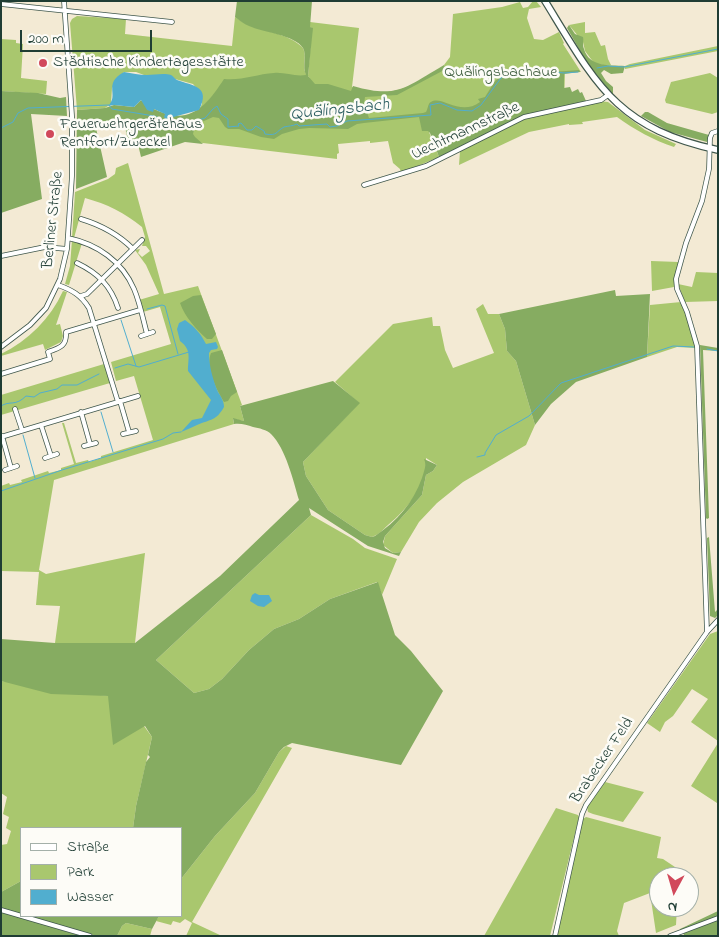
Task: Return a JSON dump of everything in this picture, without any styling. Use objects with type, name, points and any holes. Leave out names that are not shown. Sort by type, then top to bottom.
[{"type":"main road","points":[[545,1],[587,70],[608,95],[630,115],[654,130],[675,139],[718,150]]},
{"type":"street","name":"Berliner Straße","points":[[1,347],[19,335],[46,308],[58,285],[67,249],[72,156],[72,104],[64,1]]},
{"type":"street","points":[[1,4],[172,22]]},
{"type":"street","name":"Uechtmannstraße","points":[[364,185],[426,166],[524,117],[601,100],[608,95]]},
{"type":"street","points":[[708,632],[697,346],[677,289],[676,278],[686,243],[702,201],[709,169],[710,138],[712,133],[718,131]]},
{"type":"street","points":[[81,219],[105,228],[133,249]]},
{"type":"street","points":[[68,238],[94,247],[117,264],[135,290],[147,334]]},
{"type":"street","points":[[81,296],[87,294],[142,240]]},
{"type":"street","points":[[1,256],[45,247],[67,249]]},
{"type":"street","points":[[77,263],[91,270],[102,279],[112,292],[118,308]]},
{"type":"street","points":[[58,285],[72,290],[81,296],[89,308],[129,432]]},
{"type":"street","points":[[1,374],[50,359],[48,352],[63,346],[66,340],[66,332],[140,310]]},
{"type":"street","points":[[141,336],[154,332]]},
{"type":"street","points":[[11,468],[1,436],[138,396]]},
{"type":"street","points":[[15,409],[22,430]]},
{"type":"street","points":[[81,412],[90,444]]},
{"type":"street","points":[[41,425],[51,456]]},
{"type":"street","points":[[123,434],[136,431]]},
{"type":"street","points":[[84,446],[96,443]]},
{"type":"street","points":[[45,458],[57,454]]},
{"type":"street","points":[[5,470],[17,466]]},
{"type":"street","name":"Brabecker Feld","points":[[555,936],[582,814],[586,805],[718,620]]},
{"type":"street","points":[[1,910],[20,916]]},
{"type":"street","points":[[25,917],[90,936]]},
{"type":"street","points":[[670,936],[718,918]]},
{"type":"green space","points":[[237,1],[312,1],[310,27],[313,28],[308,76],[315,84],[328,84],[351,91],[353,86],[368,90],[392,91],[410,85],[444,65],[446,69],[397,95],[365,97],[364,104],[369,118],[423,113],[426,112],[430,103],[435,101],[459,107],[473,106],[480,102],[478,99],[485,97],[495,81],[508,70],[523,69],[540,73],[579,70],[580,72],[564,74],[564,88],[570,87],[572,92],[578,89],[580,93],[582,92],[586,101],[524,116],[439,157],[430,133],[422,131],[419,117],[357,124],[348,129],[299,129],[282,134],[274,139],[261,137],[239,129],[228,129],[219,118],[213,117],[195,125],[193,134],[203,144],[185,142],[141,157],[137,140],[128,141],[125,127],[120,125],[96,128],[107,177],[76,189],[77,110],[105,108],[114,105],[134,107],[141,100],[148,106],[161,112],[182,116],[191,113],[206,103],[224,79],[237,79],[274,73],[306,75],[303,48],[286,37],[242,22],[235,17]]},
{"type":"green space","name":"Quälingsbachaue","points":[[533,1],[536,1],[541,7],[529,9],[527,18],[534,39],[543,40],[559,32],[563,44],[581,72],[565,72],[564,105],[429,132],[439,157],[401,173],[400,169],[393,163],[388,141],[338,144],[339,153],[337,154],[337,159],[186,141],[181,125],[206,118],[214,95],[199,110],[202,104],[202,95],[193,84],[175,79],[170,75],[144,75],[136,72],[124,72],[112,88],[111,104],[105,108],[77,110],[70,23],[77,16],[126,19],[125,34],[232,46],[235,17],[251,26],[286,37],[301,46],[305,53],[304,66],[308,76],[312,28],[309,27],[310,22],[359,28],[352,87],[366,91],[390,92],[411,85],[445,68],[444,65],[450,57],[453,14],[502,7],[520,2],[523,8],[528,7]]},
{"type":"green space","points":[[585,22],[585,33],[595,32],[601,46],[605,45],[611,65],[594,63],[585,51],[583,42],[569,25]]},
{"type":"green space","points":[[569,25],[575,34],[583,37],[583,46],[590,59],[600,64],[625,66],[623,73],[611,74],[604,70],[601,73],[613,87],[613,95],[587,63],[567,28]]},
{"type":"green space","points":[[1,39],[16,40],[16,43],[23,44],[21,78],[47,81],[46,94],[1,91]]},
{"type":"green space","points":[[718,46],[718,51],[625,69],[625,66],[630,64]]},
{"type":"green space","points":[[710,73],[718,78],[718,112],[712,114],[666,103],[665,100],[671,82]]},
{"type":"green space","points":[[1,91],[38,93],[60,98],[66,97],[67,116],[31,114],[42,199],[1,213]]},
{"type":"green space","points":[[598,101],[608,102],[645,130],[676,144],[674,147],[651,138],[617,117],[529,132],[459,165],[460,151],[525,119]]},
{"type":"green space","points":[[645,112],[667,123],[709,135],[707,142],[670,132],[641,116]]},
{"type":"green space","points":[[128,163],[164,294],[198,286],[242,405],[240,406],[244,421],[233,419],[234,424],[54,480],[39,570],[46,574],[145,553],[135,643],[55,643],[60,606],[36,605],[39,572],[1,571],[1,486],[22,482],[21,480],[48,471],[49,473],[61,470],[61,468],[74,464],[62,423],[64,423],[76,463],[88,460],[89,462],[101,458],[101,456],[153,440],[134,376],[116,381],[111,362],[171,344],[160,307],[143,312],[139,300],[159,294],[146,265],[135,250],[140,249],[138,253],[142,257],[150,251],[146,246],[142,246],[145,237],[142,227],[129,217],[101,203],[85,198],[74,238],[72,238],[75,192],[108,179],[115,174],[116,168]]},
{"type":"green space","points":[[72,240],[82,243],[69,285],[65,284],[70,266]]},
{"type":"green space","points":[[651,261],[679,262],[674,287],[652,291]]},
{"type":"green space","points":[[696,272],[718,273],[718,301],[685,302],[678,284],[692,287]]},
{"type":"green space","points":[[615,290],[616,296],[650,294],[647,357],[576,382],[551,404],[535,425],[516,361],[507,351],[505,329],[499,314]]},
{"type":"green space","points":[[63,291],[67,292],[56,325],[60,324],[63,336],[61,342],[45,350],[43,344],[1,356],[1,354],[21,342],[38,328],[52,311]]},
{"type":"green space","points":[[201,295],[216,334],[212,339],[207,339],[195,327],[180,303],[193,296]]},
{"type":"green space","points":[[681,302],[696,348],[677,347],[647,357],[650,305]]},
{"type":"green space","points":[[483,304],[488,314],[499,314],[505,329],[507,351],[516,361],[535,425],[526,445],[463,482],[437,503],[419,522],[401,552],[393,553],[383,545],[385,536],[422,495],[426,475],[433,471],[437,465],[426,458],[423,478],[415,496],[395,518],[372,537],[365,535],[328,510],[306,476],[303,462],[359,403],[335,382],[393,324],[432,317],[433,326],[440,326],[445,350],[453,368],[494,353],[476,309]]},
{"type":"green space","points":[[700,345],[718,348],[718,351],[703,350],[709,518],[707,519],[706,518]]},
{"type":"green space","points":[[222,350],[237,392],[228,401],[224,402],[215,384],[209,365],[211,353]]},
{"type":"green space","points":[[104,364],[110,383],[1,415],[1,395]]},
{"type":"green space","points":[[333,381],[360,403],[303,462],[306,476],[328,510],[365,535],[375,536],[403,511],[414,496],[422,478],[425,466],[424,459],[437,465],[433,471],[426,475],[422,495],[385,536],[383,542],[385,548],[393,553],[401,552],[399,556],[368,546],[309,508],[311,515],[156,660],[194,693],[209,689],[222,679],[249,650],[274,629],[299,619],[330,599],[378,582],[395,635],[411,651],[443,691],[401,765],[292,743],[284,747],[279,752],[255,793],[215,836],[182,878],[182,827],[133,827],[146,762],[150,757],[148,755],[152,737],[145,726],[113,745],[108,696],[51,694],[1,681],[1,639],[55,643],[135,643],[220,576],[299,500],[285,456],[271,434],[244,424],[234,424],[233,418],[244,421],[240,406]]},
{"type":"green space","points":[[311,515],[365,548],[397,559],[382,595],[377,582],[330,599],[299,619],[274,629],[249,650],[222,679],[209,689],[194,693],[156,660]]},
{"type":"green space","points":[[709,537],[715,612],[718,609],[718,615],[715,618],[710,616],[707,538]]},
{"type":"green space","points":[[718,631],[718,741],[691,722],[708,699],[692,689],[673,716],[665,722],[660,732],[647,723],[710,634]]},
{"type":"green space","points":[[1,681],[108,696],[144,726],[152,737],[136,806],[133,827],[20,827],[20,882],[1,892],[1,845],[7,844],[11,831],[6,828],[9,817],[3,814],[7,797],[1,793]]},
{"type":"green space","points":[[718,743],[718,802],[717,803],[691,786]]},
{"type":"green space","points":[[286,746],[292,748],[192,922],[222,936],[186,936],[192,923],[185,919],[180,923],[173,921],[171,925],[156,921],[158,917],[182,917],[182,878],[215,836],[255,793],[279,752]]},
{"type":"green space","points":[[605,782],[644,792],[623,822],[588,812],[587,807]]},
{"type":"green space","points":[[556,808],[579,817],[550,936],[484,936]]},
{"type":"green space","points":[[586,817],[661,837],[657,858],[663,859],[675,867],[649,867],[649,893],[624,903],[617,931],[619,936],[556,936],[583,819]]},
{"type":"green space","points":[[20,882],[20,914],[1,908],[1,892]]},
{"type":"green space","points":[[718,911],[718,936],[683,936],[684,934],[680,929]]},
{"type":"green space","points":[[1,912],[82,936],[1,936]]},
{"type":"green space","points":[[30,917],[158,917],[152,929],[126,923],[122,926],[117,936],[97,936]]},
{"type":"green space","points":[[654,917],[676,917],[676,925],[656,933]]},
{"type":"green space","points":[[126,923],[152,929],[150,936],[117,936],[122,926]]},
{"type":"water","points":[[124,72],[144,75],[168,74],[177,80],[198,88],[203,96],[199,110],[166,119],[164,117],[165,114],[154,109],[153,112],[147,110],[141,100],[134,107],[108,106],[112,98],[112,85],[117,76]]},
{"type":"water","points":[[185,320],[192,325],[206,344],[216,342],[217,349],[211,350],[209,353],[210,363],[214,383],[224,407],[213,419],[181,432],[192,420],[202,418],[211,400],[188,371],[188,351],[180,341],[177,329],[179,323]]},
{"type":"water","points":[[255,593],[269,595],[272,601],[264,607],[258,606],[250,601]]},
{"type":"waterway","name":"Quälingsbach","points":[[597,68],[608,66],[624,67],[718,49]]},
{"type":"waterway","name":"Quälingsbach","points":[[1,128],[13,122],[18,113],[28,108],[109,105],[112,109],[154,116],[170,128],[205,118],[217,106],[221,114],[228,119],[228,127],[239,126],[238,124],[241,123],[247,130],[252,130],[256,126],[264,131],[265,134],[272,134],[284,127],[297,124],[299,126],[327,124],[330,127],[347,121],[431,115],[430,105],[440,103],[457,110],[472,111],[481,105],[501,78],[514,70],[540,74],[578,72]]},
{"type":"waterway","points":[[147,309],[165,306],[178,354]]},
{"type":"waterway","points":[[121,320],[136,366]]},
{"type":"waterway","points":[[477,457],[485,455],[496,435],[529,416],[561,383],[673,346],[694,347]]},
{"type":"waterway","points":[[707,349],[718,351]]},
{"type":"waterway","points":[[115,368],[128,364],[139,367],[189,352]]},
{"type":"waterway","points":[[1,406],[19,401],[26,396],[34,397],[40,393],[57,389],[62,385],[77,385],[99,374]]},
{"type":"waterway","points":[[101,412],[113,452]]},
{"type":"waterway","points":[[1,491],[163,439],[173,433],[181,432]]},
{"type":"waterway","points":[[23,435],[35,478]]},
{"type":"place","name":"Städtische Kindertagesstätte","points":[[43,63]]},
{"type":"place","name":"Feuerwehrgerätehaus Rentfort/Zweckel","points":[[50,134]]}]
